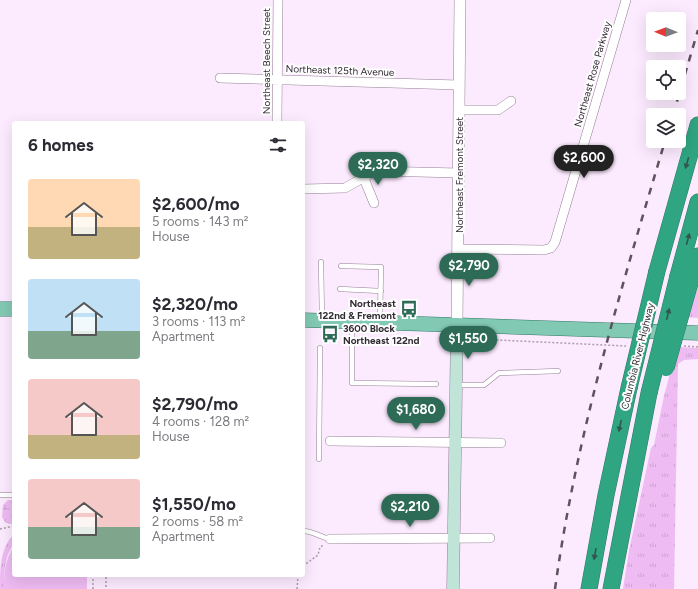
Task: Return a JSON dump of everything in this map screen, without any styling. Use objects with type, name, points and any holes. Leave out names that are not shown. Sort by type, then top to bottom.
[{"type":"highway","name":"Columbia River Highway","points":[[589,589],[606,495],[629,388],[657,271],[698,125]]},
{"type":"highway","points":[[611,589],[617,552],[654,394],[684,277],[698,202]]},
{"type":"highway","points":[[684,277],[698,256]]},
{"type":"main road","points":[[0,309],[12,309]]},
{"type":"main road","points":[[305,320],[698,333]]},
{"type":"main road","name":"Northeast Fremont Street","points":[[453,589],[457,326]]},
{"type":"street","name":"Northeast Beech Street","points":[[277,121],[278,0]]},
{"type":"street","name":"Northeast Fremont Street","points":[[457,326],[460,0]]},
{"type":"street","name":"Northeast Rose Parkway","points":[[458,249],[544,250],[551,248],[555,242],[626,0]]},
{"type":"street","name":"Northeast 125th Avenue","points":[[220,78],[277,78],[459,85]]},
{"type":"street","points":[[459,110],[498,110],[511,101]]},
{"type":"street","points":[[305,188],[345,188],[363,176],[382,171],[459,173]]},
{"type":"street","points":[[363,176],[374,203]]},
{"type":"street","points":[[330,441],[501,443]]},
{"type":"street","points":[[330,539],[490,538]]},
{"type":"lane","points":[[321,262],[322,321]]},
{"type":"lane","points":[[341,266],[381,267],[380,322]]},
{"type":"lane","points":[[340,290],[380,291]]},
{"type":"lane","points":[[352,322],[352,383],[436,384]]},
{"type":"lane","points":[[319,459],[320,441],[318,376],[320,348]]},
{"type":"lane","points":[[456,385],[484,385],[499,372],[558,371]]},
{"type":"lane","points":[[320,441],[330,441]]},
{"type":"lane","points":[[0,495],[12,495]]},
{"type":"lane","points":[[305,531],[311,531],[322,537],[330,539]]},
{"type":"path","points":[[476,339],[632,346]]},
{"type":"path","points":[[683,346],[698,347]]},
{"type":"path","points":[[0,529],[12,526]]},
{"type":"path","points":[[305,565],[318,555],[320,548],[330,539]]},
{"type":"path","points":[[93,577],[93,589]]},
{"type":"path","points":[[106,577],[106,587]]},
{"type":"path","points":[[297,589],[298,577]]},
{"type":"green space","points":[[698,275],[698,318],[686,317]]},
{"type":"green space","points":[[677,347],[698,348],[698,359],[684,360],[678,364],[674,589],[623,589],[629,551],[651,448],[654,445],[664,396]]},
{"type":"green space","points":[[8,500],[12,500],[12,524],[5,522],[2,517],[3,505]]},
{"type":"green space","points":[[12,536],[12,547],[5,565],[4,589],[0,589],[3,552]]},
{"type":"green space","points":[[12,550],[12,577],[87,577],[87,589],[4,589],[4,577]]},
{"type":"railway","points":[[675,108],[698,30]]},
{"type":"railway","points":[[555,589],[564,532],[587,419],[616,307],[663,148]]},
{"type":"place","name":"Northeast 122nd & Fremont","points":[[409,309]]},
{"type":"place","name":"3600 Block Northeast 122nd","points":[[330,334]]}]
